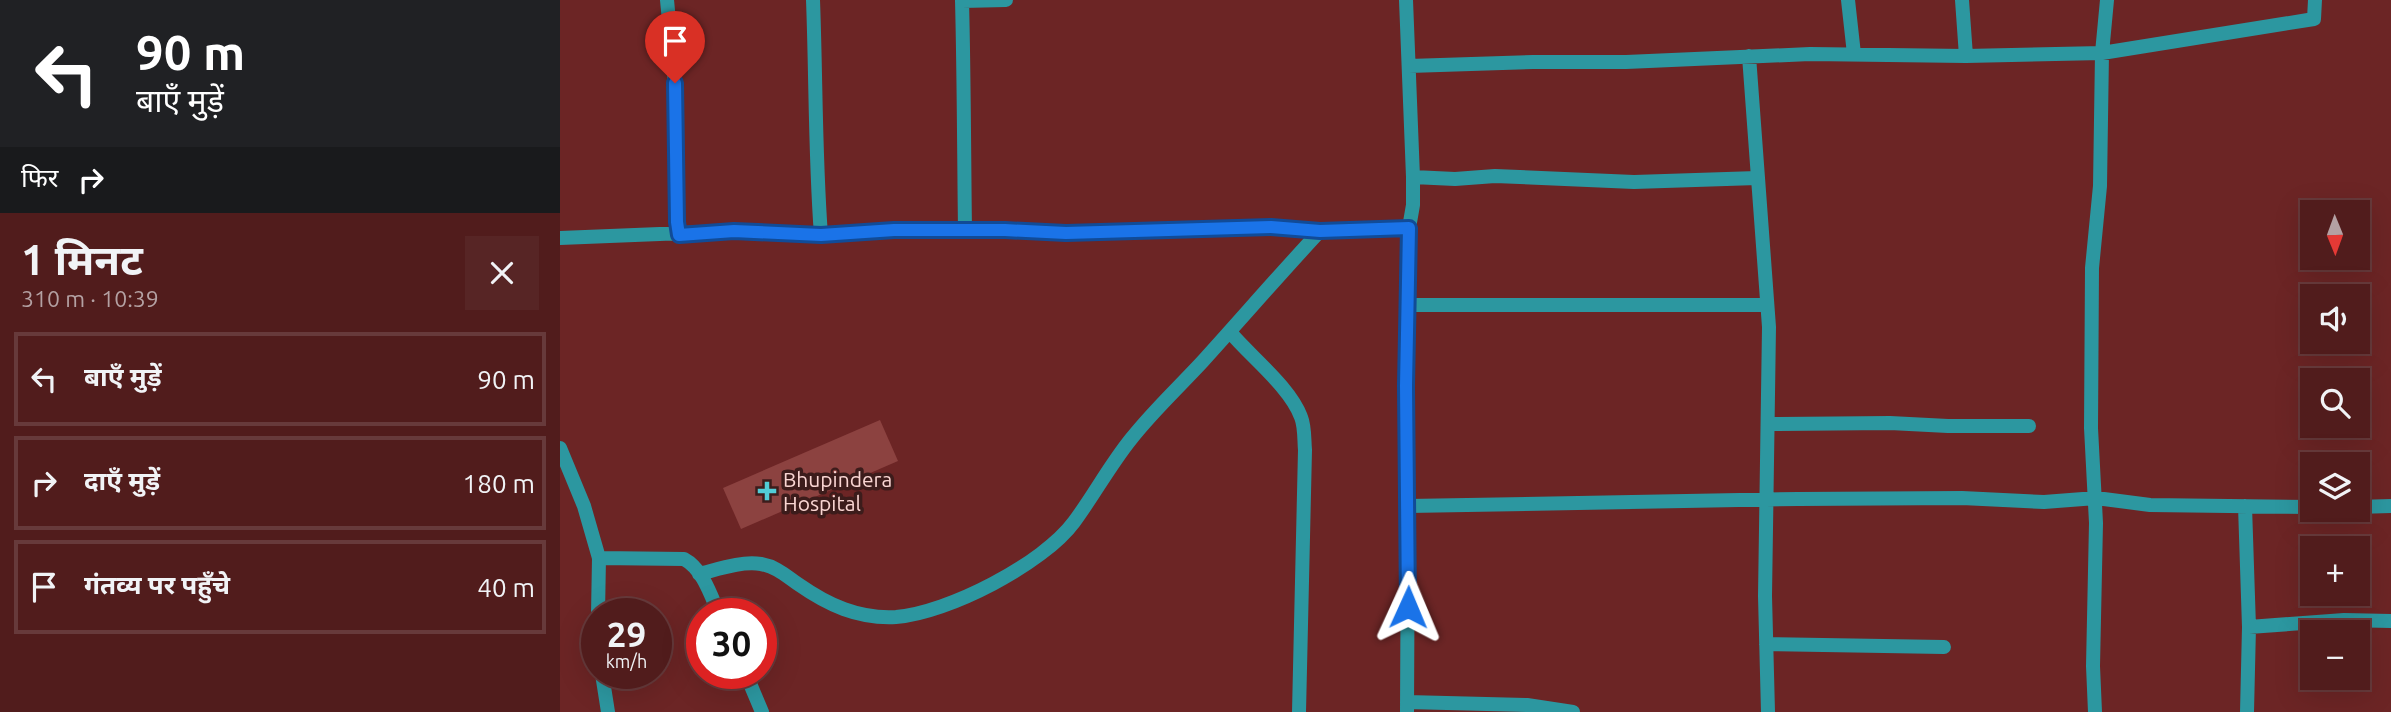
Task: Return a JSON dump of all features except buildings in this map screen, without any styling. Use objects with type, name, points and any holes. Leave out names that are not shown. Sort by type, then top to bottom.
[{"type":"street","points":[[667,0],[675,83],[679,235]]},
{"type":"street","points":[[813,0],[816,157],[821,235]]},
{"type":"street","points":[[965,231],[962,1],[1006,0]]},
{"type":"street","points":[[1406,0],[1413,205],[1409,228],[1407,305],[1407,707],[1528,705],[1573,712]]},
{"type":"street","points":[[1847,0],[1854,54]]},
{"type":"street","points":[[1962,0],[1966,56]]},
{"type":"street","points":[[2095,712],[2093,666],[2096,498],[2091,428],[2092,268],[2100,186],[2102,53],[2107,0]]},
{"type":"street","points":[[1409,66],[1854,54],[1966,56],[2102,53],[2314,19],[2315,0]]},
{"type":"street","points":[[1749,56],[1769,327],[1766,644],[1768,712]]},
{"type":"street","points":[[1412,177],[1455,179],[1495,176],[1634,182],[1757,178]]},
{"type":"street","points":[[560,238],[734,231],[821,235],[894,230],[1066,233],[1271,227],[1320,231],[1409,228]]},
{"type":"street","points":[[699,574],[733,565],[759,564],[779,569],[822,599],[846,611],[867,617],[897,617],[918,613],[980,589],[1023,568],[1049,548],[1073,523],[1130,440],[1320,231]]},
{"type":"street","points":[[1407,305],[1766,305]]},
{"type":"street","points":[[1230,332],[1281,387],[1302,419],[1305,450],[1299,712]]},
{"type":"street","points":[[1769,424],[2029,426]]},
{"type":"street","points":[[560,448],[584,506],[599,558],[598,598]]},
{"type":"street","points":[[1408,506],[1962,498],[2044,502],[2096,498],[2150,505],[2300,508]]},
{"type":"street","points":[[2245,506],[2249,627],[2247,712]]},
{"type":"street","points":[[2370,507],[2391,506]]},
{"type":"street","points":[[599,558],[678,557],[690,562],[711,598]]},
{"type":"street","points":[[2249,627],[2344,620],[2391,621]]},
{"type":"street","points":[[1766,644],[1944,647]]},
{"type":"street","points":[[604,689],[608,712]]},
{"type":"street","points":[[752,689],[762,712]]},
{"type":"place","name":"Bhupindera Hospital","points":[[767,491]]},
{"type":"route","points":[[675,83],[679,235],[734,231],[821,235],[894,230],[1066,233],[1271,227],[1320,231],[1409,228],[1406,386],[1408,607]]}]
